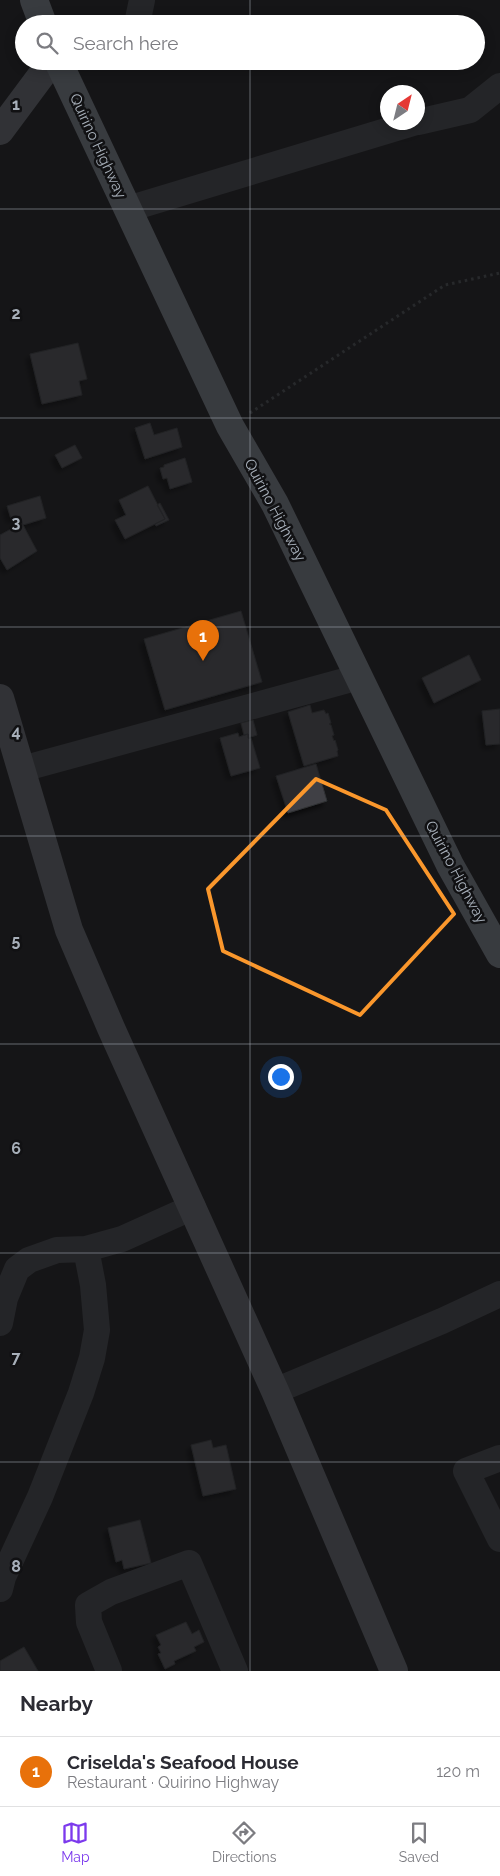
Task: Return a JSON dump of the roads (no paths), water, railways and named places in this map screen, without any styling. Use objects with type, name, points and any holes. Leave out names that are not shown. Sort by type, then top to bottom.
[{"type":"highway","points":[[34,0],[40,15]]},
{"type":"highway","name":"Quirino Highway","points":[[62,70],[230,426],[276,504],[450,865],[500,954]]},
{"type":"main road","points":[[0,131],[45,70]]},
{"type":"main road","points":[[0,698],[69,930],[110,1028],[275,1391],[394,1671]]},
{"type":"street","points":[[139,15],[142,0]]},
{"type":"street","points":[[425,120],[470,110],[500,86]]},
{"type":"street","points":[[128,209],[390,130]]},
{"type":"street","points":[[22,769],[359,677]]},
{"type":"street","points":[[0,1323],[4,1298],[17,1269],[30,1260],[57,1250],[86,1249],[122,1239],[193,1207]]},
{"type":"street","points":[[0,1589],[3,1578],[40,1497],[81,1393],[92,1358],[97,1330],[93,1285],[86,1249]]},
{"type":"street","points":[[275,1391],[442,1321],[500,1294]]},
{"type":"street","points":[[500,1458],[466,1471],[500,1539]]},
{"type":"street","points":[[110,1671],[89,1622],[88,1605],[111,1592],[189,1563],[235,1671]]},
{"type":"place","name":"Criselda's Seafood House","points":[[203,661]]}]
